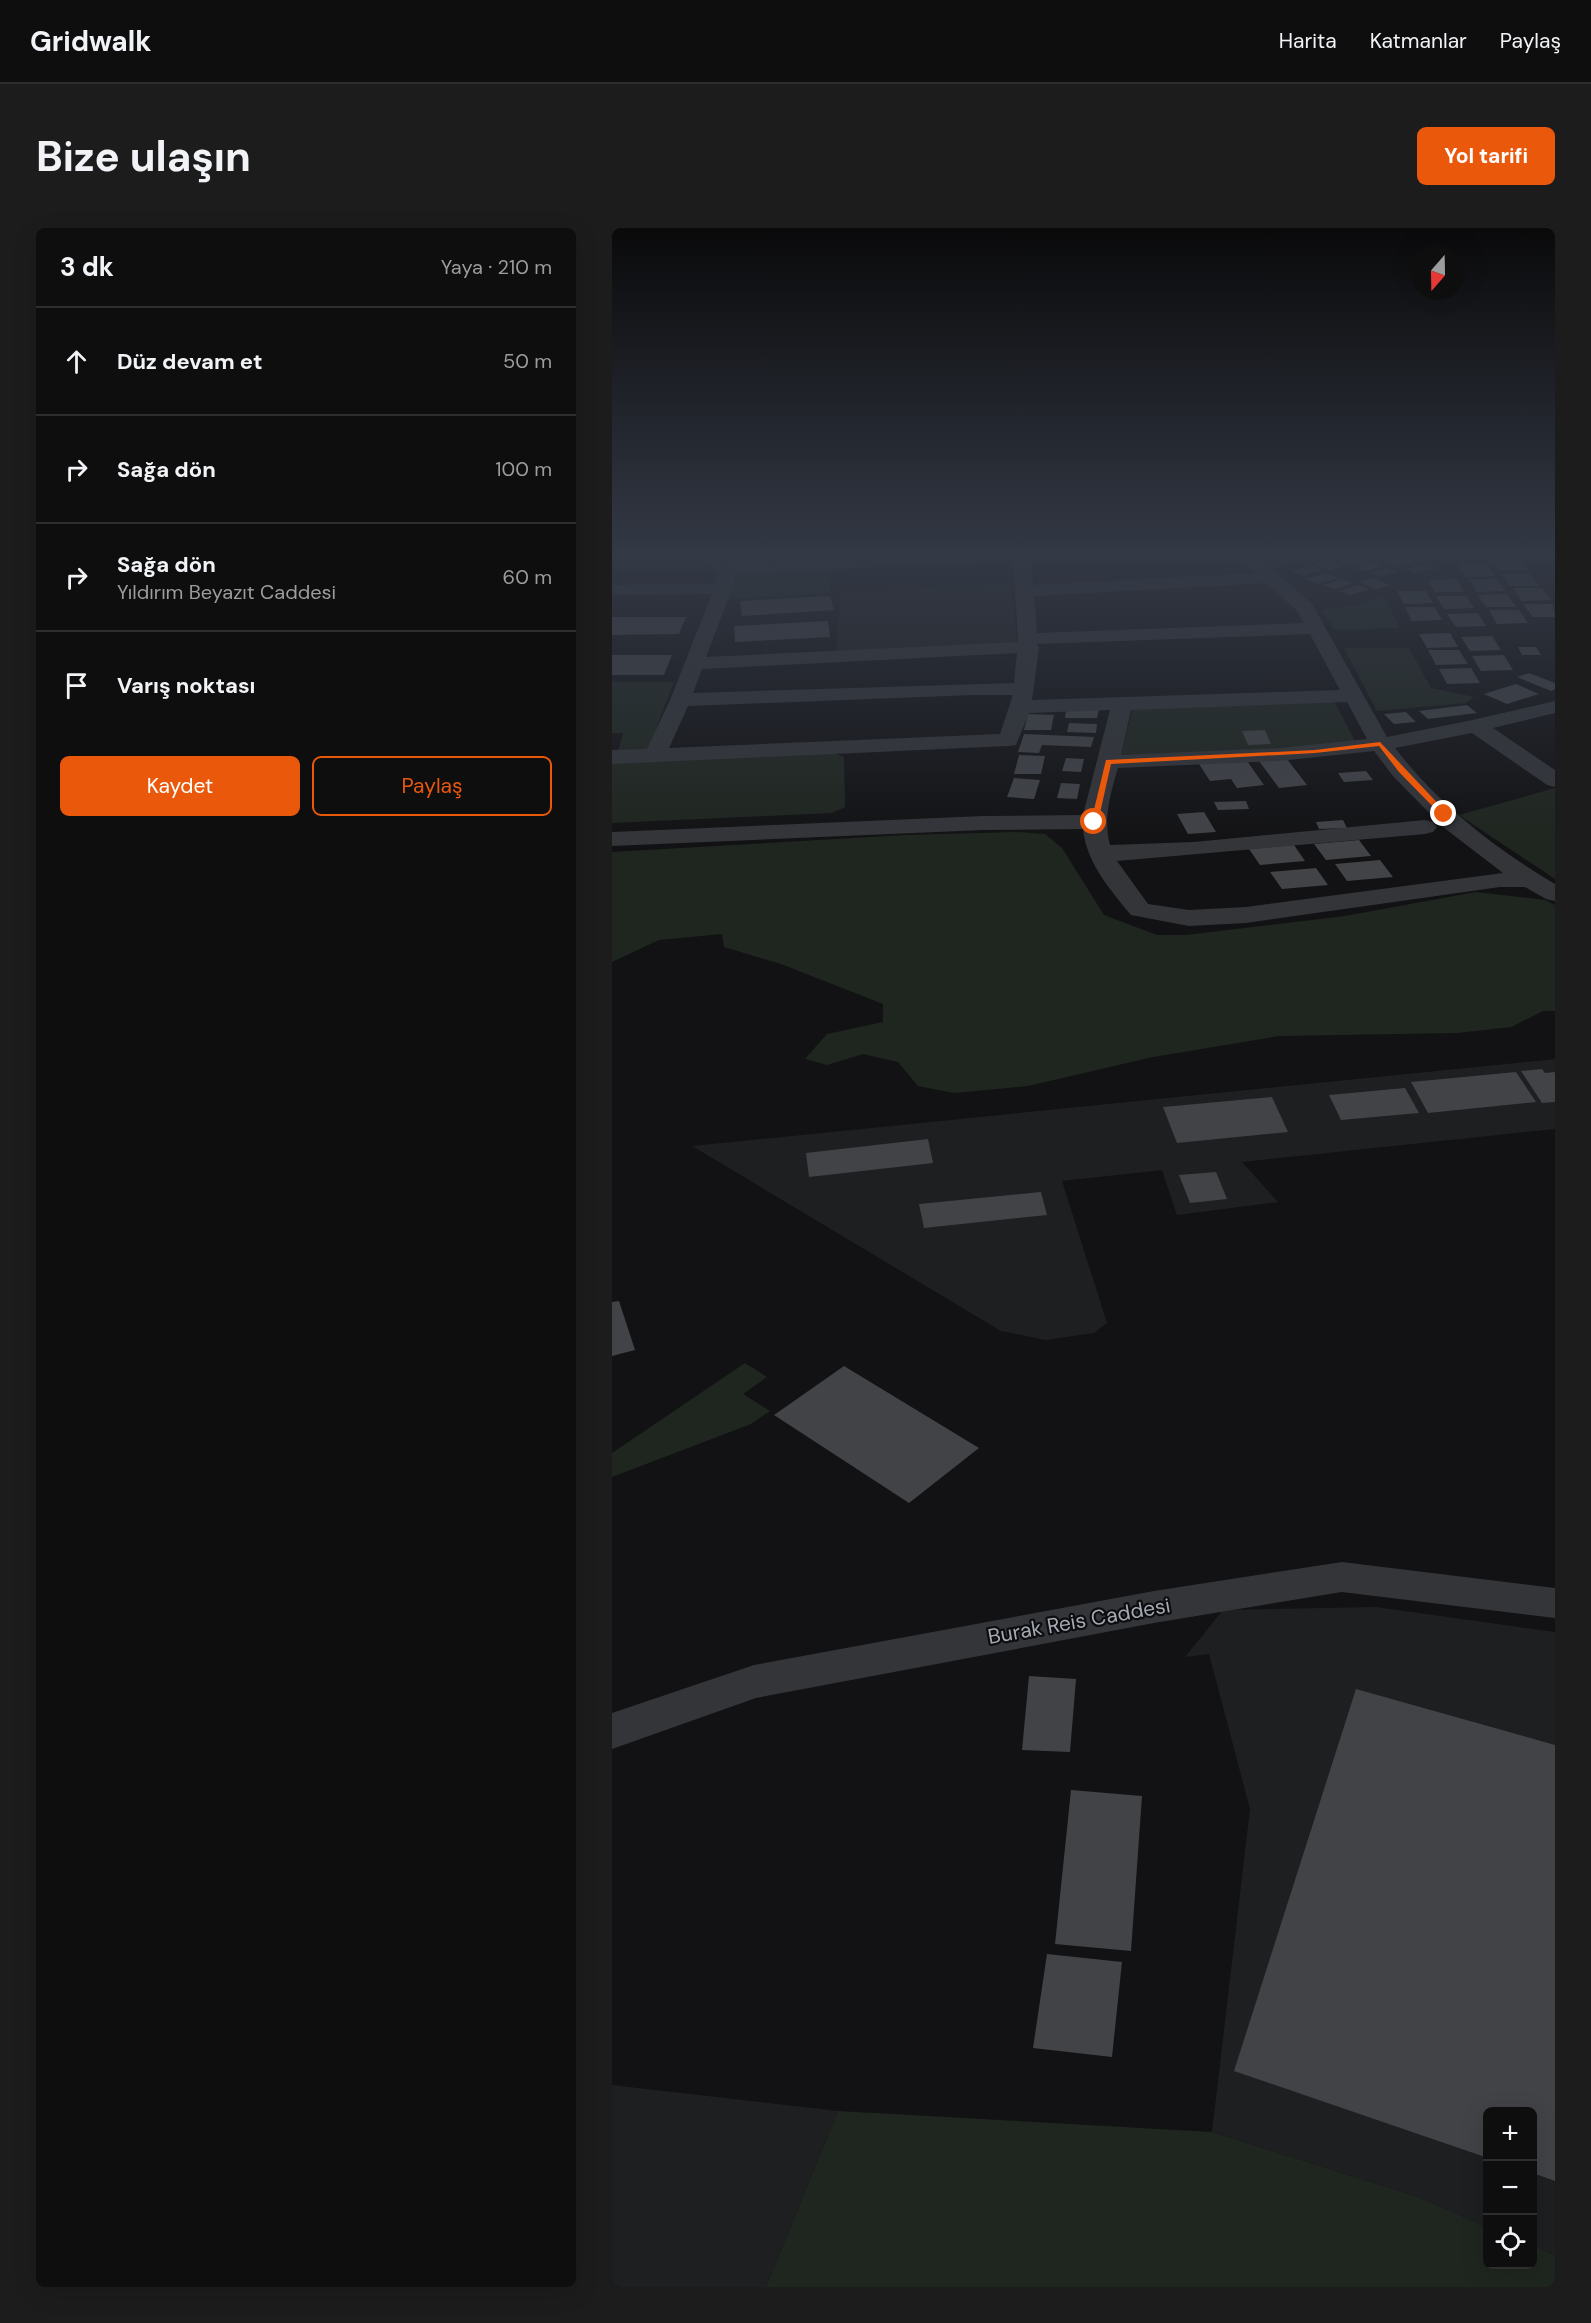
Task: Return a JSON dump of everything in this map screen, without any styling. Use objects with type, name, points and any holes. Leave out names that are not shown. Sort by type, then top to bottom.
[{"type":"street","points":[[655,756],[680,700],[698,651]]},
{"type":"street","points":[[693,664],[900,651]]},
{"type":"street","points":[[612,757],[1008,740],[1023,698],[1028,651]]},
{"type":"street","points":[[1329,651],[1380,744],[1401,771],[1451,822],[1529,879],[1555,894]]},
{"type":"street","points":[[680,700],[972,689],[1023,698],[1122,704],[1353,696]]},
{"type":"street","points":[[1122,704],[1094,822],[1102,855],[1122,889],[1140,910],[1189,918],[1246,915],[1500,880],[1529,879]]},
{"type":"street","points":[[1108,762],[1315,752],[1380,744],[1477,727],[1554,708]]},
{"type":"street","points":[[1477,727],[1555,780]]},
{"type":"street","points":[[612,839],[983,823],[1094,822]]},
{"type":"street","points":[[1102,855],[1194,849],[1425,827]]},
{"type":"street","name":"Burak Reis Caddesi","points":[[612,1731],[754,1682],[1154,1606],[1342,1577],[1555,1603]]},
{"type":"shaded area","points":[[836,651],[901,651],[836,655]]},
{"type":"shaded area","points":[[1346,651],[1411,651],[1431,688],[1474,697],[1466,703],[1377,711]]},
{"type":"shaded area","points":[[612,682],[674,682],[648,750],[618,751],[623,733],[612,733]]},
{"type":"shaded area","points":[[1334,701],[1356,743],[1120,758],[1133,707]]},
{"type":"shaded area","points":[[834,753],[844,757],[845,807],[832,813],[612,823],[612,762]]},
{"type":"shaded area","points":[[1555,788],[1555,879],[1459,815]]},
{"type":"shaded area","points":[[1018,832],[1045,834],[1062,848],[1104,915],[1157,935],[1186,935],[1345,916],[1476,892],[1545,900],[1555,905],[1555,1011],[1543,1011],[1511,1027],[1457,1033],[1279,1036],[1153,1057],[1028,1086],[954,1093],[918,1086],[898,1062],[863,1054],[827,1065],[805,1059],[827,1034],[883,1022],[883,1004],[781,964],[724,947],[722,934],[659,940],[612,962],[612,852],[906,835]]},
{"type":"shaded area","points":[[1555,1059],[1555,1129],[1242,1162],[1278,1202],[1177,1215],[1162,1170],[1062,1181],[1107,1323],[1094,1333],[1045,1340],[1001,1331],[692,1146]]},
{"type":"shaded area","points":[[745,1363],[767,1377],[743,1394],[770,1411],[751,1424],[612,1477],[612,1453]]},
{"type":"shaded area","points":[[1376,1607],[1555,1632],[1555,2255],[1537,2248],[1537,2107],[1483,2107],[1483,2225],[1418,2197],[1212,2132],[1250,1809],[1209,1654],[1185,1657],[1223,1610]]},
{"type":"shaded area","points":[[612,2085],[838,2111],[766,2287],[612,2287]]},
{"type":"shaded area","points":[[838,2111],[1212,2132],[1418,2197],[1483,2225],[1483,2269],[1537,2269],[1537,2248],[1555,2255],[1555,2287],[766,2287]]},
{"type":"building","points":[[1429,651],[1460,651],[1468,664],[1436,665]]},
{"type":"building","points":[[1520,651],[1539,651],[1541,655],[1522,655]]},
{"type":"building","points":[[612,655],[672,655],[664,675],[612,675]]},
{"type":"building","points":[[1504,655],[1513,670],[1481,671],[1472,656]]},
{"type":"building","points":[[1471,668],[1480,683],[1447,684],[1439,669]]},
{"type":"building","points":[[1529,673],[1555,683],[1555,689],[1551,691],[1517,677]]},
{"type":"building","points":[[1516,684],[1539,694],[1507,704],[1484,694]]},
{"type":"building","points":[[1467,705],[1477,713],[1428,719],[1419,711]]},
{"type":"building","points":[[1099,709],[1097,718],[1065,718],[1066,711]]},
{"type":"building","points":[[1406,712],[1416,722],[1394,724],[1384,714]]},
{"type":"building","points":[[1028,714],[1054,715],[1051,730],[1024,730]]},
{"type":"building","points":[[1069,723],[1097,724],[1096,733],[1067,732]]},
{"type":"building","points":[[1265,730],[1271,744],[1248,745],[1242,731]]},
{"type":"building","points":[[1024,734],[1094,737],[1091,747],[1042,745],[1039,753],[1018,752]]},
{"type":"building","points":[[1019,755],[1045,756],[1041,774],[1014,774]]},
{"type":"building","points":[[1066,758],[1084,759],[1081,772],[1062,771]]},
{"type":"building","points":[[1287,759],[1307,785],[1279,788],[1259,761]]},
{"type":"building","points":[[1247,761],[1264,785],[1237,788],[1231,779],[1210,781],[1199,764]]},
{"type":"building","points":[[1366,771],[1373,780],[1344,782],[1338,773]]},
{"type":"building","points":[[1014,778],[1040,780],[1034,799],[1007,797]]},
{"type":"building","points":[[1061,783],[1080,784],[1077,799],[1057,798]]},
{"type":"building","points":[[1246,801],[1249,809],[1218,810],[1214,802]]},
{"type":"building","points":[[1204,812],[1216,832],[1188,834],[1177,814]]},
{"type":"building","points":[[1343,820],[1347,828],[1319,829],[1316,822]]},
{"type":"building","points":[[1359,840],[1371,856],[1326,860],[1314,844]]},
{"type":"building","points":[[1294,845],[1305,861],[1260,865],[1249,849]]},
{"type":"building","points":[[1380,860],[1393,877],[1347,881],[1335,864]]},
{"type":"building","points":[[1316,868],[1328,885],[1282,889],[1270,872]]},
{"type":"building","points":[[1542,1069],[1545,1073],[1555,1072],[1555,1102],[1542,1103],[1521,1071]]},
{"type":"building","points":[[1516,1072],[1536,1102],[1428,1113],[1411,1082]]},
{"type":"building","points":[[1405,1088],[1419,1113],[1341,1120],[1329,1095]]},
{"type":"building","points":[[1272,1097],[1288,1132],[1177,1143],[1163,1107]]},
{"type":"building","points":[[928,1139],[933,1163],[809,1177],[806,1153]]},
{"type":"building","points":[[1216,1172],[1227,1199],[1190,1203],[1179,1175]]},
{"type":"building","points":[[1041,1192],[1047,1215],[924,1228],[919,1204]]},
{"type":"building","points":[[619,1301],[635,1350],[612,1356],[612,1302]]},
{"type":"building","points":[[844,1366],[979,1448],[909,1503],[774,1415]]},
{"type":"building","points":[[1029,1676],[1076,1679],[1070,1752],[1022,1750]]},
{"type":"building","points":[[1356,1689],[1555,1745],[1555,2181],[1537,2174],[1537,2107],[1483,2107],[1483,2156],[1234,2071]]},
{"type":"building","points":[[1071,1790],[1142,1796],[1131,1951],[1055,1944]]},
{"type":"building","points":[[1047,1954],[1122,1962],[1112,2057],[1033,2048]]},
{"type":"route","points":[[1094,822],[1108,762],[1315,752],[1380,744],[1401,771],[1444,814]]}]
